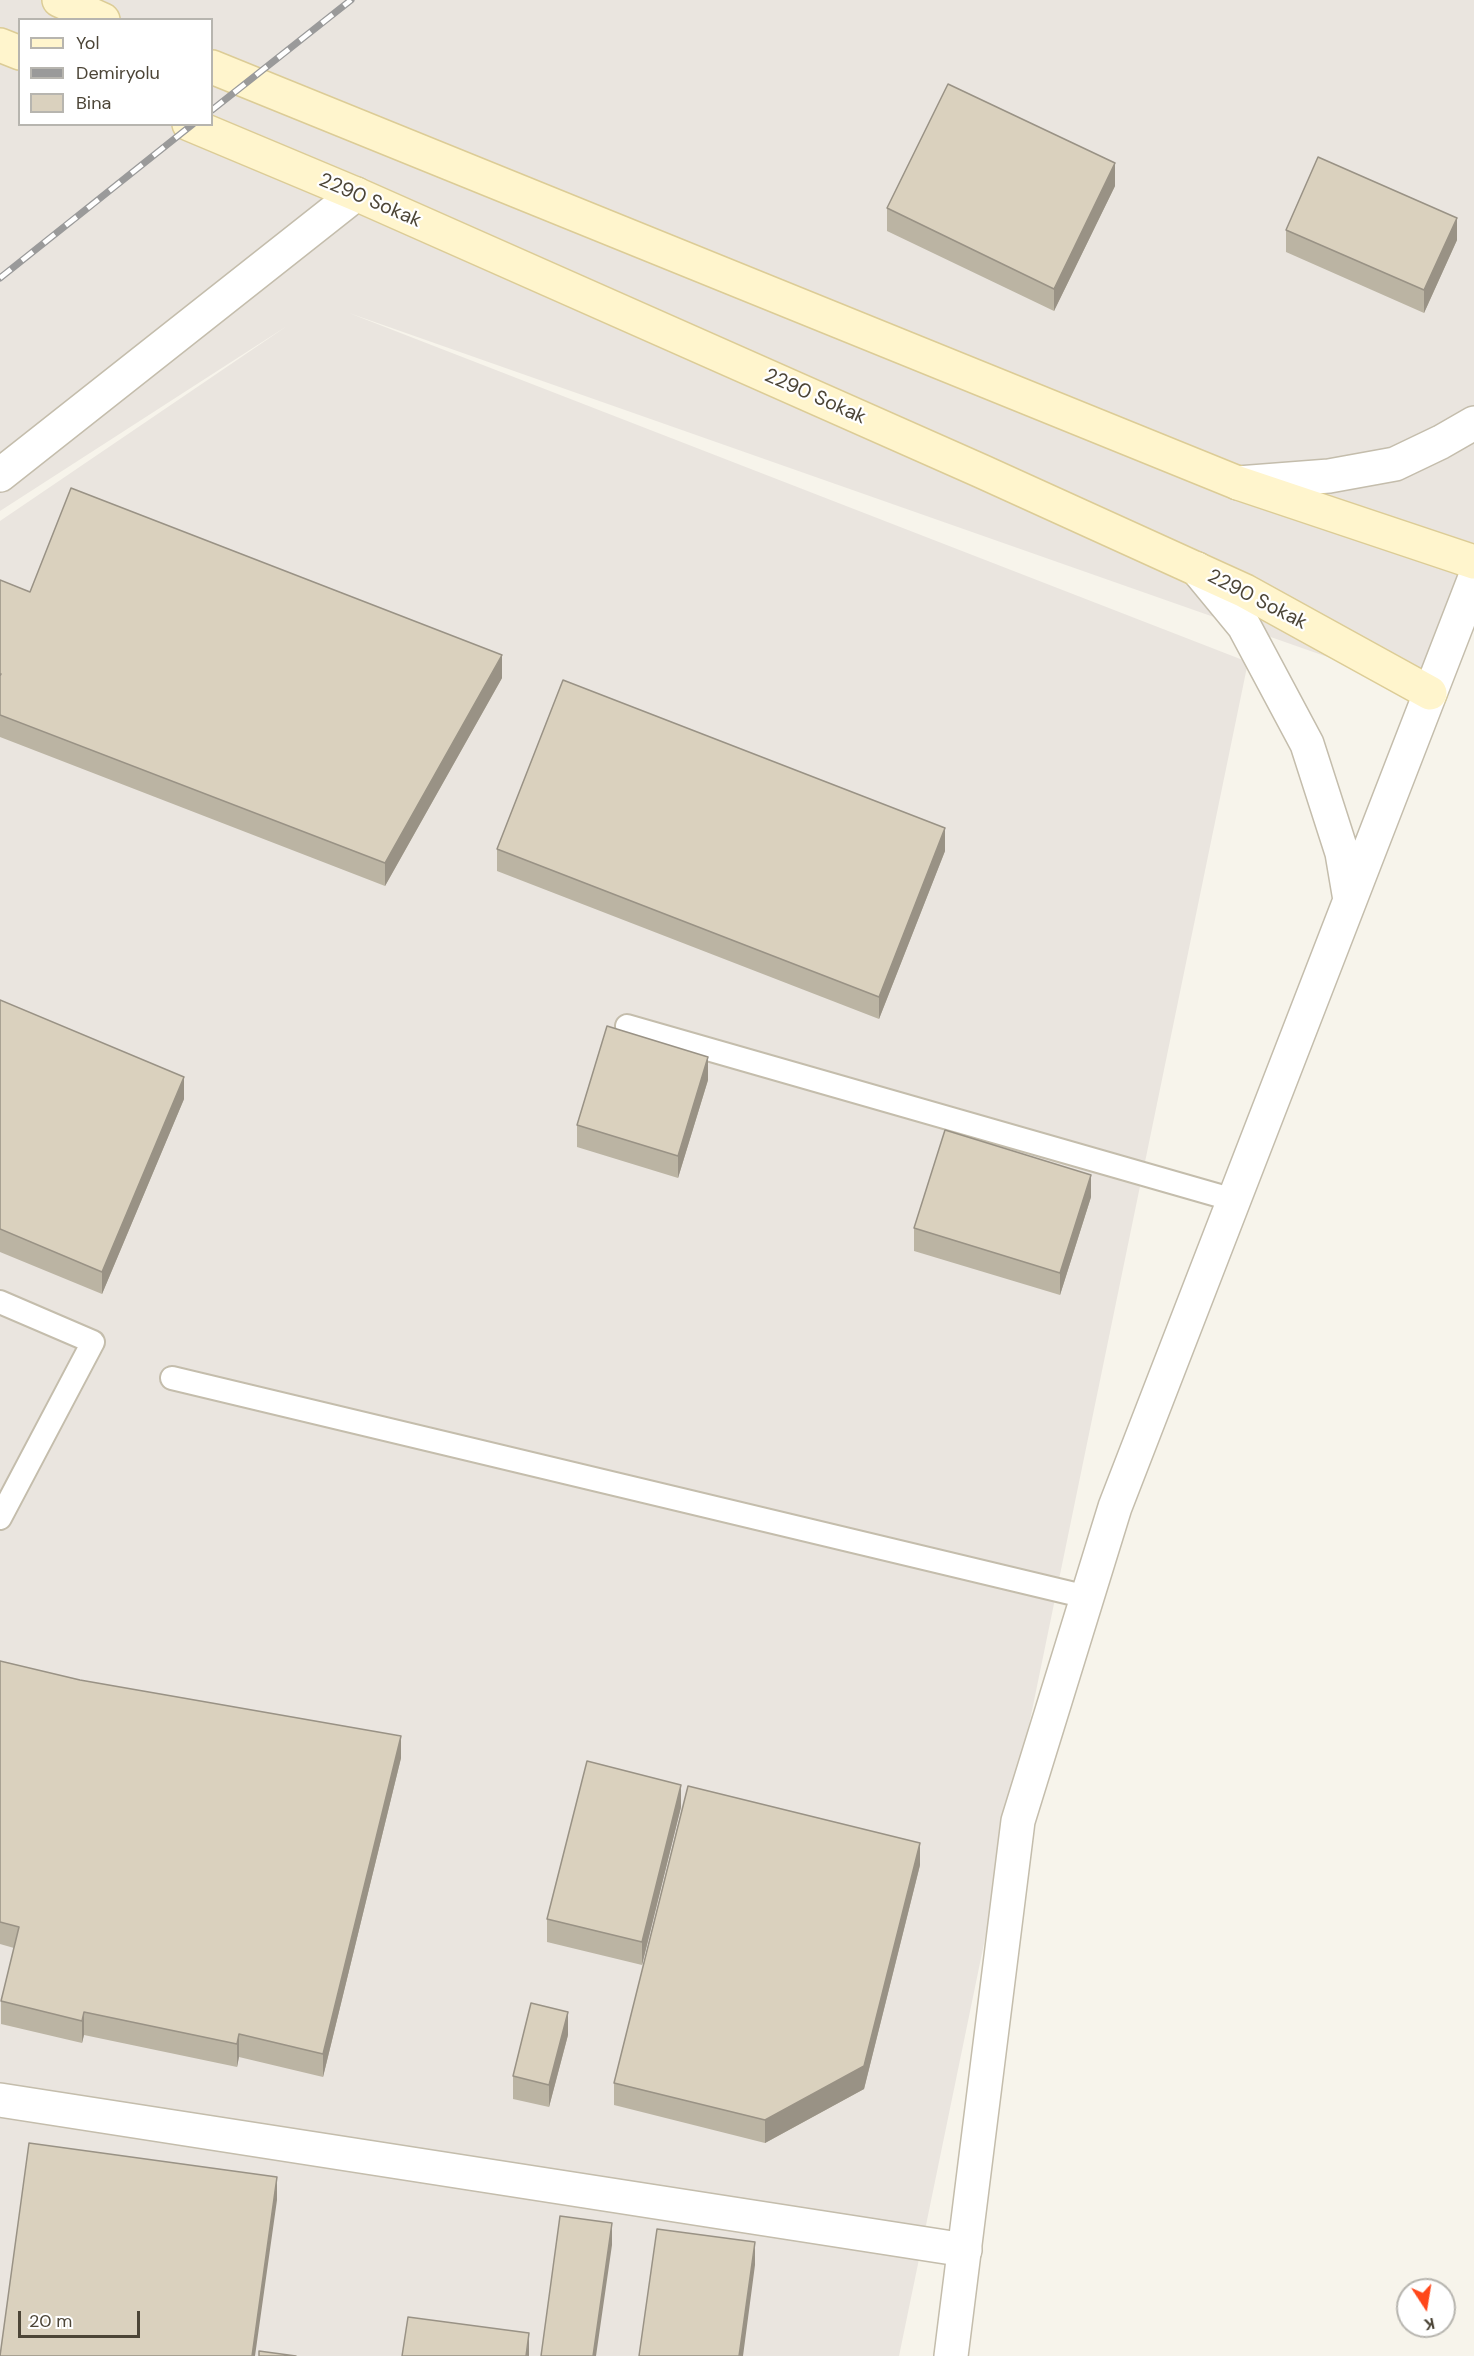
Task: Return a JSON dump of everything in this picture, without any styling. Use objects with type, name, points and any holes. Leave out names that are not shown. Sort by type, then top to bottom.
[{"type":"main road","points":[[59,0],[99,18]]},
{"type":"main road","points":[[0,45],[18,52]]},
{"type":"main road","points":[[213,67],[1238,483],[1474,562]]},
{"type":"main road","name":"2290 Sokak","points":[[194,126],[356,194],[981,471],[1245,591],[1430,693]]},
{"type":"street","points":[[0,475],[356,194]]},
{"type":"street","points":[[1238,483],[1329,476],[1395,464],[1474,423]]},
{"type":"street","points":[[1197,569],[1244,626],[1307,744],[1342,853],[1350,900]]},
{"type":"street","points":[[951,2356],[1018,1821],[1115,1507],[1474,580]]},
{"type":"street","points":[[0,2100],[965,2250]]},
{"type":"lane","points":[[627,1026],[1234,1200]]},
{"type":"lane","points":[[0,1302],[93,1342],[0,1518]]},
{"type":"lane","points":[[172,1378],[1088,1597]]},
{"type":"shaded area","points":[[0,0],[1474,0],[1474,579],[1430,693],[349,313],[1248,662],[899,2356],[0,2356],[0,521],[287,326],[0,511]]},
{"type":"building","points":[[948,84],[1115,163],[1054,289],[887,208]]},
{"type":"building","points":[[1318,157],[1457,218],[1424,290],[1286,230]]},
{"type":"building","points":[[71,488],[502,655],[385,863],[0,715],[0,580],[30,592]]},
{"type":"building","points":[[563,680],[945,828],[879,997],[497,849]]},
{"type":"building","points":[[0,1000],[184,1077],[102,1272],[0,1229]]},
{"type":"building","points":[[607,1026],[708,1057],[678,1156],[577,1125]]},
{"type":"building","points":[[945,1130],[1091,1175],[1060,1273],[914,1228]]},
{"type":"building","points":[[0,1661],[80,1680],[401,1736],[323,2054],[239,2034],[237,2044],[84,2012],[82,2021],[1,2001],[19,1927],[0,1922]]},
{"type":"building","points":[[587,1761],[681,1785],[642,1942],[547,1919]]},
{"type":"building","points":[[688,1786],[920,1843],[864,2066],[765,2120],[614,2083]]},
{"type":"building","points":[[531,2003],[568,2012],[549,2085],[513,2076]]},
{"type":"building","points":[[29,2143],[277,2177],[252,2356],[0,2356]]},
{"type":"building","points":[[560,2216],[612,2223],[593,2356],[541,2356]]},
{"type":"building","points":[[657,2229],[755,2242],[739,2356],[639,2356]]},
{"type":"building","points":[[408,2317],[529,2333],[526,2356],[402,2356]]},
{"type":"building","points":[[259,2351],[296,2356],[259,2356]]},
{"type":"railway","points":[[213,109],[351,0]]},
{"type":"railway","points":[[0,278],[190,126]]}]
